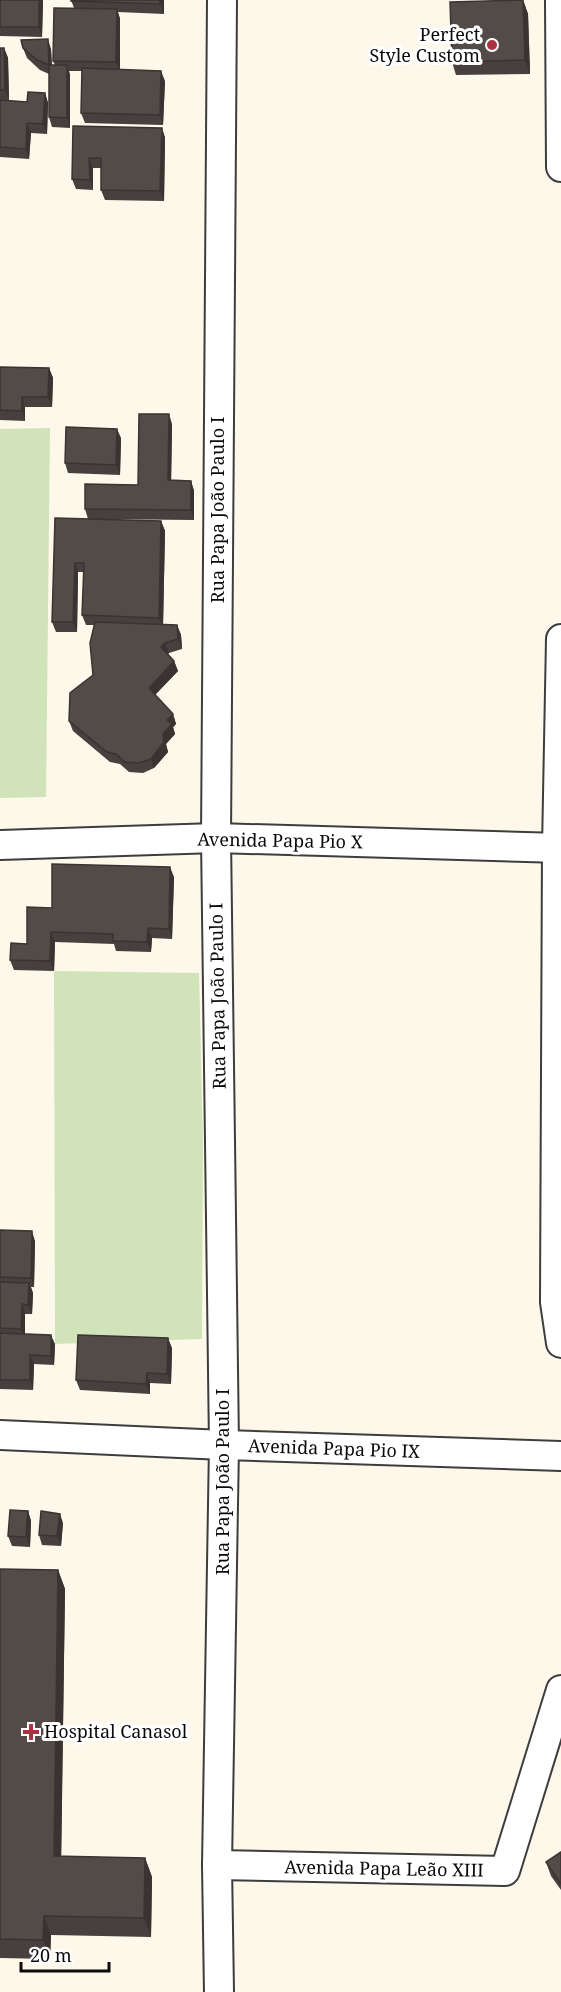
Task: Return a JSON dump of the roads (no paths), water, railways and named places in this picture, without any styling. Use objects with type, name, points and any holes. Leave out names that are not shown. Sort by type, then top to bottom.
[{"type":"street","name":"Rua Papa João Paulo I","points":[[219,1992],[217,1865],[224,1445],[216,838],[222,0]]},
{"type":"street","points":[[560,0],[561,167]]},
{"type":"street","points":[[561,639],[555,1302],[561,1343]]},
{"type":"street","name":"Avenida Papa Pio X","points":[[0,845],[216,838],[559,848]]},
{"type":"street","name":"Avenida Papa Pio IX","points":[[0,1435],[561,1456]]},
{"type":"street","name":"Avenida Papa Leão XIII","points":[[217,1865],[505,1871],[561,1690]]},
{"type":"place","name":"Perfect Style Custom","points":[[492,45]]},
{"type":"place","name":"Hospital Canasol","points":[[31,1732]]}]
